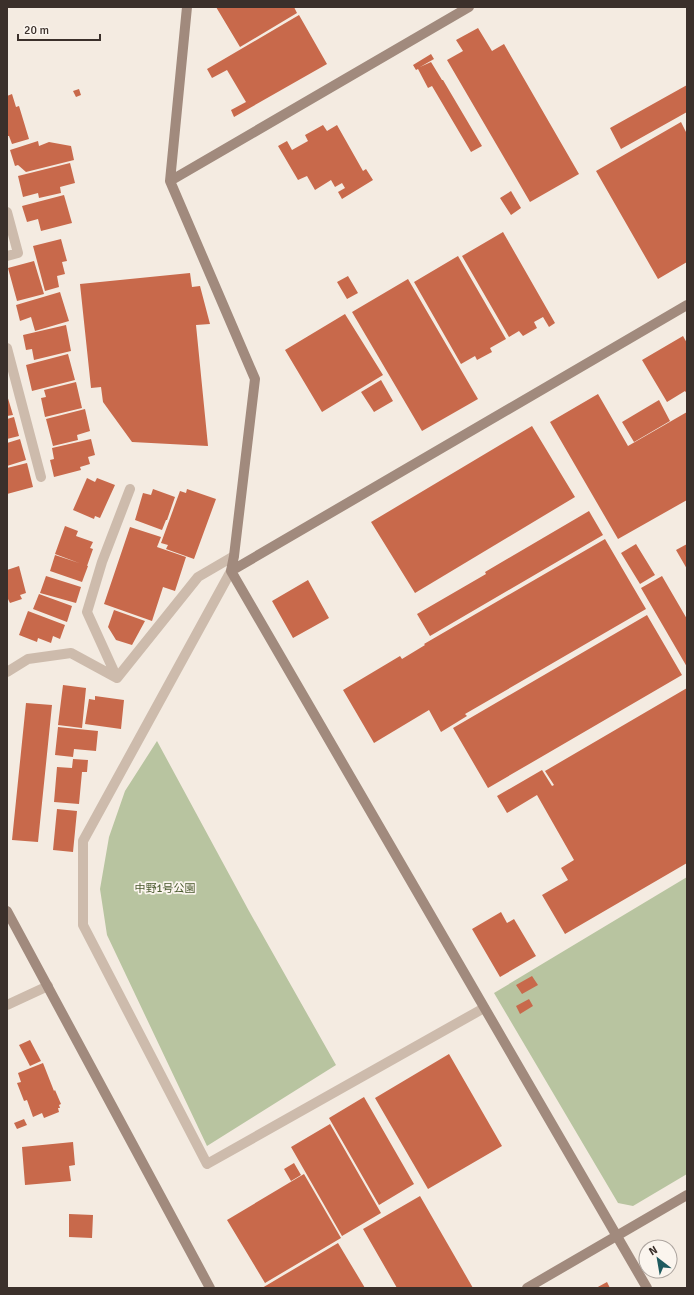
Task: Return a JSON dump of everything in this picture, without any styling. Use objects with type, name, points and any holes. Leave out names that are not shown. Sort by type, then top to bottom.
[{"type":"street","points":[[187,7],[170,181],[255,379],[234,556],[231,570],[83,841],[83,925],[207,1164],[484,1008]]},
{"type":"street","points":[[170,181],[469,7]]},
{"type":"street","points":[[7,212],[18,253],[7,256]]},
{"type":"street","points":[[231,570],[687,305]]},
{"type":"street","points":[[7,348],[10,374],[41,477]]},
{"type":"street","points":[[117,678],[87,612],[102,562],[130,489]]},
{"type":"street","points":[[117,678],[198,577],[234,556]]},
{"type":"street","points":[[231,570],[647,1288]]},
{"type":"street","points":[[7,672],[28,659],[72,654],[117,678]]},
{"type":"street","points":[[7,911],[210,1288]]},
{"type":"street","points":[[7,1005],[48,986]]},
{"type":"street","points":[[527,1288],[687,1195]]},
{"type":"green space","name":"中野1号公園","points":[[157,741],[249,911],[336,1065],[207,1146],[107,935],[100,889],[109,837],[125,791]]},
{"type":"green space","points":[[687,877],[687,1174],[633,1206],[618,1203],[494,993]]},
{"type":"building","points":[[216,7],[294,7],[297,13],[240,47]]},
{"type":"building","points":[[299,15],[327,64],[234,117],[231,110],[246,102],[227,70],[212,78],[207,69]]},
{"type":"building","points":[[478,28],[492,51],[504,44],[579,174],[530,202],[447,60],[463,51],[456,40]]},
{"type":"building","points":[[431,54],[434,59],[420,67],[431,62],[443,80],[482,146],[471,152],[432,86],[428,88],[418,69],[416,70],[413,65]]},
{"type":"building","points":[[687,85],[687,112],[621,149],[610,128]]},
{"type":"building","points":[[79,89],[81,95],[76,97],[73,91]]},
{"type":"building","points":[[12,94],[16,107],[19,106],[29,139],[12,144],[9,136],[7,136],[7,96]]},
{"type":"building","points":[[681,122],[687,134],[687,262],[658,279],[596,171]]},
{"type":"building","points":[[323,125],[327,131],[337,125],[363,171],[366,169],[373,180],[342,199],[338,192],[345,188],[342,183],[335,187],[331,180],[315,190],[307,176],[298,180],[278,146],[287,141],[292,150],[308,141],[305,135]]},
{"type":"building","points":[[38,141],[39,146],[49,142],[71,146],[74,160],[26,172],[18,165],[15,166],[10,150]]},
{"type":"building","points":[[70,163],[75,183],[60,187],[61,193],[39,198],[38,193],[23,197],[18,176]]},
{"type":"building","points":[[511,191],[521,208],[511,215],[500,198]]},
{"type":"building","points":[[64,195],[72,223],[41,231],[38,219],[27,222],[22,206]]},
{"type":"building","points":[[503,232],[555,323],[549,327],[543,317],[534,322],[537,328],[523,336],[519,331],[509,337],[462,256]]},
{"type":"building","points":[[61,239],[67,261],[62,262],[65,274],[57,276],[59,287],[45,291],[33,246]]},
{"type":"building","points":[[458,256],[506,339],[490,348],[492,352],[477,360],[475,356],[461,364],[414,282]]},
{"type":"building","points":[[34,261],[44,294],[17,301],[8,268]]},
{"type":"building","points":[[190,273],[192,287],[200,286],[210,324],[196,325],[208,446],[132,442],[103,402],[101,387],[91,388],[80,284]]},
{"type":"building","points":[[348,276],[358,293],[347,299],[337,282]]},
{"type":"building","points":[[408,279],[478,399],[422,431],[352,312]]},
{"type":"building","points":[[60,292],[69,321],[35,331],[31,317],[20,321],[16,305]]},
{"type":"building","points":[[345,314],[383,375],[322,412],[285,350]]},
{"type":"building","points":[[66,325],[71,351],[34,360],[32,349],[26,350],[23,335]]},
{"type":"building","points":[[683,336],[687,343],[687,394],[685,391],[667,402],[642,360]]},
{"type":"building","points":[[68,354],[75,380],[32,391],[26,365]]},
{"type":"building","points":[[381,380],[393,401],[374,412],[361,392]]},
{"type":"building","points":[[76,382],[82,408],[45,417],[41,398],[46,397],[44,390]]},
{"type":"building","points":[[598,394],[628,446],[687,412],[687,500],[618,539],[550,422]]},
{"type":"building","points":[[7,395],[13,415],[7,416]]},
{"type":"building","points":[[659,400],[670,421],[634,442],[622,422]]},
{"type":"building","points":[[85,409],[90,431],[77,435],[78,440],[53,446],[46,419]]},
{"type":"building","points":[[14,417],[19,436],[7,439],[7,419]]},
{"type":"building","points":[[532,426],[575,497],[415,593],[371,522]]},
{"type":"building","points":[[20,439],[26,460],[7,466],[7,443]]},
{"type":"building","points":[[91,439],[95,455],[88,457],[90,464],[80,467],[81,470],[54,477],[50,460],[54,459],[52,448]]},
{"type":"building","points":[[27,463],[33,487],[7,494],[7,468]]},
{"type":"building","points":[[87,478],[95,482],[97,478],[115,485],[100,518],[95,516],[94,519],[73,510]]},
{"type":"building","points":[[153,489],[175,497],[162,530],[135,520],[143,493],[151,495]]},
{"type":"building","points":[[187,489],[216,499],[194,559],[166,549],[168,545],[161,543],[180,491],[186,493]]},
{"type":"building","points":[[589,511],[603,535],[430,636],[417,614]]},
{"type":"building","points":[[65,526],[78,531],[76,536],[93,542],[90,548],[93,549],[87,566],[55,554]]},
{"type":"building","points":[[130,527],[161,537],[157,547],[186,557],[175,591],[163,587],[152,621],[104,604]]},
{"type":"building","points":[[605,539],[646,609],[465,714],[467,716],[441,732],[429,710],[374,743],[343,690],[400,656],[402,659],[425,645],[424,644]]},
{"type":"building","points":[[636,544],[655,575],[640,584],[621,553]]},
{"type":"building","points":[[687,544],[687,569],[676,550]]},
{"type":"building","points":[[55,555],[88,566],[82,582],[50,571]]},
{"type":"building","points":[[19,566],[26,593],[20,595],[22,599],[10,603],[7,599],[7,570]]},
{"type":"building","points":[[46,576],[81,587],[76,603],[40,593]]},
{"type":"building","points":[[662,576],[687,619],[687,667],[641,588]]},
{"type":"building","points":[[308,580],[329,618],[293,638],[272,601]]},
{"type":"building","points":[[39,594],[72,606],[67,622],[33,609]]},
{"type":"building","points":[[114,610],[145,621],[132,645],[116,640],[108,627]]},
{"type":"building","points":[[28,611],[65,625],[60,639],[53,636],[51,643],[38,638],[37,642],[19,635]]},
{"type":"building","points":[[647,615],[682,675],[488,788],[453,728]]},
{"type":"building","points":[[63,685],[86,688],[82,728],[58,725]]},
{"type":"building","points":[[687,688],[687,863],[565,934],[542,895],[568,880],[561,868],[574,860],[537,795],[507,813],[497,796],[542,770],[552,786],[554,785],[545,771]]},
{"type":"building","points":[[95,696],[124,700],[121,729],[85,724],[89,699],[95,700]]},
{"type":"building","points":[[26,703],[52,705],[38,842],[12,840]]},
{"type":"building","points":[[58,727],[98,731],[96,751],[74,749],[73,757],[55,755]]},
{"type":"building","points":[[73,759],[88,760],[87,772],[82,772],[79,804],[54,802],[57,767],[72,768]]},
{"type":"building","points":[[57,809],[77,811],[73,852],[53,850]]},
{"type":"building","points":[[501,912],[507,923],[514,919],[536,956],[500,977],[472,929]]},
{"type":"building","points":[[532,976],[538,985],[522,994],[516,985]]},
{"type":"building","points":[[529,999],[533,1006],[520,1014],[516,1006]]},
{"type":"building","points":[[30,1040],[41,1061],[30,1066],[19,1045]]},
{"type":"building","points":[[449,1054],[502,1146],[428,1189],[375,1098]]},
{"type":"building","points":[[43,1063],[61,1104],[59,1105],[60,1108],[58,1108],[59,1112],[44,1118],[42,1113],[33,1117],[27,1100],[24,1101],[17,1083],[21,1082],[18,1073]]},
{"type":"building","points":[[364,1097],[414,1184],[379,1205],[329,1118]]},
{"type":"building","points":[[24,1119],[27,1125],[17,1129],[14,1123]]},
{"type":"building","points":[[330,1124],[381,1213],[342,1236],[291,1147]]},
{"type":"building","points":[[73,1142],[75,1165],[69,1166],[71,1181],[25,1185],[22,1147]]},
{"type":"building","points":[[294,1163],[301,1175],[291,1181],[284,1169]]},
{"type":"building","points":[[304,1174],[341,1238],[265,1283],[227,1220]]},
{"type":"building","points":[[420,1196],[473,1288],[397,1288],[363,1229]]},
{"type":"building","points":[[69,1214],[93,1215],[92,1238],[69,1237]]},
{"type":"building","points":[[338,1243],[365,1288],[262,1288]]},
{"type":"building","points":[[607,1282],[610,1288],[596,1288]]}]
